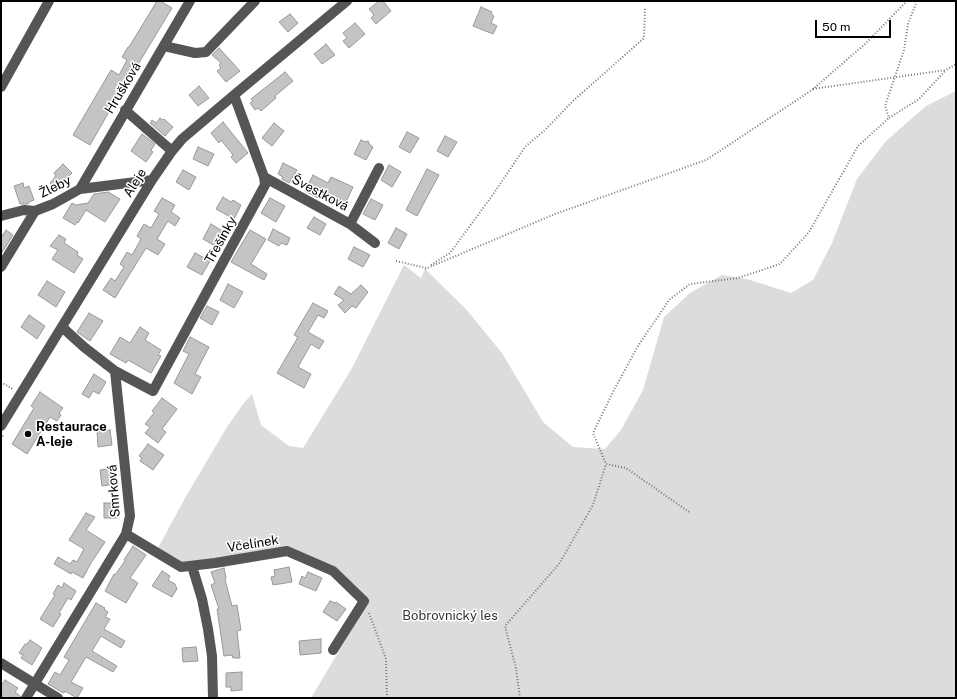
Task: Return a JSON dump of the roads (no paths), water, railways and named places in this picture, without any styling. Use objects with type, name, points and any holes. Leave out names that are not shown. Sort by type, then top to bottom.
[{"type":"street","points":[[1,87],[49,1]]},
{"type":"street","name":"Hrušková","points":[[80,189],[190,1]]},
{"type":"street","points":[[164,46],[195,53],[206,52],[255,1]]},
{"type":"street","name":"Aleje","points":[[3,429],[21,394],[152,180],[172,151],[182,139],[348,1]]},
{"type":"street","points":[[234,95],[264,177]]},
{"type":"street","points":[[125,110],[172,151]]},
{"type":"street","name":"Švestková","points":[[264,177],[350,224],[379,168]]},
{"type":"street","name":"Třešínky","points":[[116,371],[153,391],[253,210],[265,185],[264,177]]},
{"type":"street","name":"Žleby","points":[[1,267],[35,211],[53,204],[80,189],[152,180]]},
{"type":"street","points":[[1,216],[24,210],[35,211]]},
{"type":"street","points":[[350,224],[375,243]]},
{"type":"street","points":[[62,327],[84,347],[116,371]]},
{"type":"street","name":"Smrková","points":[[26,698],[126,534],[130,516],[116,371]]},
{"type":"street","name":"Včelínek","points":[[126,534],[181,567],[287,551],[333,571],[364,600],[333,650]]},
{"type":"street","points":[[192,566],[202,599],[208,629],[212,656],[213,698]]},
{"type":"street","points":[[1,663],[58,698]]},
{"type":"place","name":"Restaurace A-leje","points":[[28,434]]},
{"type":"park label","name":"Bobrovnický les","points":[[450,616]]}]
